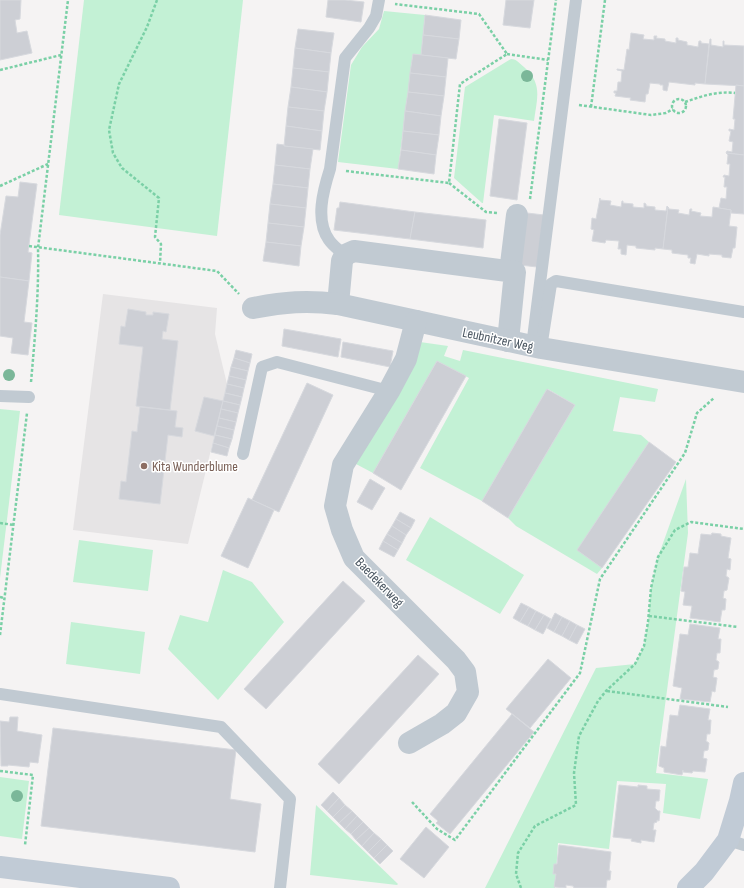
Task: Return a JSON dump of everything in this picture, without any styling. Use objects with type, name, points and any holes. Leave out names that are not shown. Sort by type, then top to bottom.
[{"type":"street","points":[[510,272],[517,215]]},
{"type":"street","points":[[338,304],[342,261],[345,255],[354,251],[515,272],[508,341]]},
{"type":"street","name":"Leubnitzer Weg","points":[[253,308],[286,302],[315,301],[338,304],[537,347],[744,382]]},
{"type":"street","name":"Baedekerweg","points":[[410,743],[442,724],[456,713],[468,692],[465,672],[456,660],[354,558],[342,530],[335,506],[343,465],[389,391],[406,359],[416,321]]},
{"type":"street","points":[[688,888],[736,843],[740,801],[744,784]]},
{"type":"street","points":[[0,867],[165,888]]},
{"type":"lane","points":[[537,347],[563,102],[576,0]]},
{"type":"lane","points":[[345,255],[329,239],[324,229],[322,203],[330,170],[346,58],[369,28],[376,16],[379,1]]},
{"type":"lane","points":[[537,347],[551,284],[556,281],[744,312]]},
{"type":"lane","points":[[243,454],[262,367],[277,362],[389,391]]},
{"type":"lane","points":[[0,396],[29,397]]},
{"type":"lane","points":[[0,694],[221,727],[290,799],[280,888]]},
{"type":"path","points":[[0,635],[37,323],[38,248],[68,0]]},
{"type":"path","points":[[157,0],[147,27],[119,84],[109,130],[113,153],[122,168],[159,198],[155,237],[161,244],[160,263]]},
{"type":"path","points":[[330,170],[449,183],[486,212],[517,215],[530,199],[556,0]]},
{"type":"path","points":[[591,107],[605,0]]},
{"type":"path","points":[[379,1],[479,14],[507,54]]},
{"type":"path","points":[[449,183],[460,84],[507,54],[548,60]]},
{"type":"path","points":[[0,70],[61,55]]},
{"type":"path","points":[[673,109],[673,102],[676,99],[681,99],[685,102],[714,93],[736,93]]},
{"type":"path","points":[[563,102],[651,115],[666,113],[673,109]]},
{"type":"path","points":[[673,109],[683,112],[686,108],[685,102]]},
{"type":"path","points":[[0,186],[48,164]]},
{"type":"path","points":[[29,246],[216,271],[253,308]]},
{"type":"path","points":[[412,802],[437,829],[455,840],[580,673],[600,579],[685,453],[696,413],[719,394]]},
{"type":"path","points":[[521,888],[516,874],[518,853],[535,826],[576,805],[574,773],[579,736],[598,701],[606,691],[635,664],[644,646],[649,616],[651,588],[658,557],[675,530],[691,522],[744,529]]},
{"type":"path","points":[[0,523],[14,525]]},
{"type":"path","points":[[0,597],[4,598]]},
{"type":"path","points":[[649,616],[738,627]]},
{"type":"path","points":[[606,691],[728,707]]},
{"type":"path","points":[[0,771],[33,775],[25,845]]},
{"type":"shaded area","name":"Kita Wunderblume","points":[[103,294],[217,308],[215,334],[227,384],[188,544],[73,530]]},
{"type":"green space","points":[[84,0],[243,0],[217,236],[59,215]]},
{"type":"green space","points":[[384,11],[425,15],[421,55],[413,54],[398,169],[338,162],[351,65],[362,47],[379,29]]},
{"type":"green space","points":[[511,59],[515,60],[524,67],[534,79],[537,98],[534,121],[494,115],[482,203],[454,178],[465,87]]},
{"type":"green space","points":[[420,342],[448,346],[444,356],[460,361],[463,350],[658,389],[655,402],[620,397],[613,431],[641,435],[649,442],[578,550],[602,568],[597,574],[516,526],[508,518],[575,405],[548,389],[482,501],[420,468],[469,378],[437,361],[373,473],[356,464]]},
{"type":"green space","points":[[0,409],[20,411],[0,578]]},
{"type":"green space","points":[[686,479],[688,533],[656,773],[708,779],[700,819],[663,813],[666,784],[617,781],[609,849],[558,843],[555,888],[485,888],[596,668],[635,664],[644,646],[651,588],[658,557]]},
{"type":"green space","points":[[430,517],[524,575],[500,614],[406,560]]},
{"type":"green space","points":[[79,540],[153,550],[148,591],[73,582]]},
{"type":"green space","points":[[223,570],[252,582],[284,622],[218,700],[168,649],[180,615],[208,622]]},
{"type":"green space","points":[[71,622],[145,632],[140,674],[66,664]]},
{"type":"green space","points":[[0,777],[29,781],[22,839],[0,836]]},
{"type":"green space","points":[[316,805],[398,884],[310,875]]},
{"type":"building","points":[[0,0],[21,0],[20,19],[15,20],[17,33],[27,31],[32,53],[0,60]]},
{"type":"building","points":[[328,0],[364,2],[361,22],[326,17]]},
{"type":"building","points":[[506,0],[534,0],[530,28],[503,25]]},
{"type":"building","points":[[425,15],[461,20],[459,39],[423,35]]},
{"type":"building","points":[[298,29],[334,33],[331,53],[295,48]]},
{"type":"building","points":[[631,33],[644,35],[643,39],[654,40],[654,36],[657,36],[656,38],[665,39],[665,41],[676,43],[676,38],[678,38],[678,40],[687,42],[687,45],[698,47],[699,41],[701,41],[701,43],[709,44],[705,84],[695,83],[695,85],[669,82],[667,91],[663,90],[663,85],[650,83],[645,102],[615,96],[616,93],[614,93],[614,91],[617,91],[618,82],[621,82],[622,71],[617,69],[624,70]]},
{"type":"building","points":[[423,35],[459,39],[456,59],[421,55]]},
{"type":"building","points":[[710,39],[711,45],[723,47],[724,41],[724,45],[744,46],[744,86],[705,84]]},
{"type":"building","points":[[295,48],[331,53],[329,72],[293,68]]},
{"type":"building","points":[[413,54],[448,58],[446,77],[410,73]]},
{"type":"building","points":[[293,68],[329,72],[327,92],[291,87]]},
{"type":"building","points":[[410,73],[446,77],[444,96],[408,92]]},
{"type":"building","points":[[736,85],[744,86],[744,155],[726,153],[727,151],[732,152],[733,142],[729,141],[731,131],[729,131],[729,129],[734,130],[735,119],[733,119]]},
{"type":"building","points":[[291,87],[327,92],[324,111],[288,107]]},
{"type":"building","points":[[408,92],[444,96],[441,116],[405,111]]},
{"type":"building","points":[[288,107],[324,111],[322,131],[286,126]]},
{"type":"building","points":[[405,111],[441,116],[439,135],[403,131]]},
{"type":"building","points":[[499,119],[527,123],[517,200],[490,196]]},
{"type":"building","points":[[286,126],[322,131],[320,150],[284,146]]},
{"type":"building","points":[[403,131],[439,135],[436,155],[401,150]]},
{"type":"building","points":[[277,144],[313,149],[310,169],[275,165]]},
{"type":"building","points":[[401,150],[436,155],[434,174],[398,169]]},
{"type":"building","points":[[726,153],[744,155],[744,214],[731,213],[731,210],[719,208],[721,198],[726,199],[727,187],[724,187],[725,177],[723,177],[724,175],[729,176],[730,164],[727,164],[728,155]]},
{"type":"building","points":[[275,165],[310,169],[308,188],[273,184]]},
{"type":"building","points":[[20,182],[37,184],[28,252],[32,253],[29,281],[0,277],[0,235],[6,196],[18,197]]},
{"type":"building","points":[[273,184],[308,188],[306,208],[270,204]]},
{"type":"building","points":[[600,198],[600,200],[611,201],[610,205],[621,207],[622,201],[623,203],[633,204],[633,207],[644,208],[644,203],[646,206],[655,207],[655,210],[666,211],[667,206],[663,249],[655,248],[655,250],[636,248],[636,246],[627,245],[626,255],[621,254],[621,249],[618,249],[619,241],[606,240],[605,243],[592,241],[594,230],[591,229],[592,218],[596,219]]},
{"type":"building","points":[[340,202],[415,212],[410,239],[334,230],[337,208],[339,208]]},
{"type":"building","points":[[270,204],[306,208],[304,227],[268,223]]},
{"type":"building","points":[[668,207],[669,209],[679,210],[678,213],[689,215],[690,209],[692,209],[691,211],[701,213],[700,216],[712,217],[713,207],[731,210],[729,226],[737,227],[735,248],[733,248],[731,258],[722,257],[722,255],[709,254],[709,256],[697,254],[695,264],[690,263],[691,258],[688,258],[688,255],[672,253],[672,250],[663,249]]},
{"type":"building","points":[[415,212],[486,220],[483,248],[410,239]]},
{"type":"building","points":[[527,213],[544,215],[537,267],[520,265]]},
{"type":"building","points":[[268,223],[304,227],[301,246],[266,242]]},
{"type":"building","points":[[266,242],[301,246],[299,266],[263,261]]},
{"type":"building","points":[[0,277],[29,281],[24,322],[32,323],[28,355],[11,353],[13,338],[0,336]]},
{"type":"building","points":[[128,309],[146,312],[146,315],[153,315],[153,312],[169,314],[166,332],[163,331],[162,339],[178,341],[170,410],[136,406],[143,347],[119,344],[121,326],[125,327]]},
{"type":"building","points":[[284,329],[341,339],[338,357],[282,346]]},
{"type":"building","points":[[343,342],[393,351],[390,367],[341,357]]},
{"type":"building","points":[[236,350],[252,354],[250,363],[234,358]]},
{"type":"building","points":[[234,358],[250,363],[248,371],[231,367]]},
{"type":"building","points":[[437,361],[466,376],[401,490],[373,473]]},
{"type":"building","points":[[231,367],[248,371],[246,380],[229,376]]},
{"type":"building","points":[[229,376],[246,380],[244,388],[227,384]]},
{"type":"building","points":[[307,383],[333,395],[279,512],[252,500]]},
{"type":"building","points":[[227,384],[244,388],[242,397],[225,393]]},
{"type":"building","points":[[547,389],[575,405],[508,518],[482,501]]},
{"type":"building","points":[[225,393],[242,397],[240,405],[223,401]]},
{"type":"building","points":[[204,397],[223,401],[214,436],[195,431]]},
{"type":"building","points":[[223,401],[240,405],[238,413],[221,409]]},
{"type":"building","points":[[140,407],[177,411],[175,427],[183,428],[182,437],[168,435],[160,504],[119,499],[121,481],[126,482],[132,431],[137,432]]},
{"type":"building","points":[[221,409],[238,413],[236,422],[219,418]]},
{"type":"building","points":[[219,418],[236,422],[234,430],[217,426]]},
{"type":"building","points":[[217,426],[234,430],[232,439],[215,435]]},
{"type":"building","points":[[215,435],[232,439],[229,448],[213,443]]},
{"type":"building","points":[[649,442],[676,462],[602,568],[577,550]]},
{"type":"building","points":[[213,443],[229,448],[227,456],[211,452]]},
{"type":"building","points":[[370,479],[385,488],[372,510],[357,502]]},
{"type":"building","points":[[248,498],[274,510],[248,568],[221,556]]},
{"type":"building","points":[[400,512],[415,520],[411,528],[396,519]]},
{"type":"building","points":[[396,519],[411,528],[406,535],[392,526]]},
{"type":"building","points":[[392,526],[406,535],[402,543],[387,534]]},
{"type":"building","points":[[712,533],[721,534],[721,536],[731,538],[728,558],[731,559],[730,570],[727,569],[726,576],[729,578],[727,590],[724,591],[723,598],[726,599],[725,610],[722,610],[720,622],[690,618],[692,606],[683,605],[685,592],[681,591],[684,567],[688,567],[690,553],[698,554],[701,534],[711,535]]},
{"type":"building","points":[[387,534],[402,543],[398,550],[383,541]]},
{"type":"building","points":[[383,541],[398,550],[394,557],[379,549]]},
{"type":"building","points":[[343,581],[365,601],[266,709],[244,689]]},
{"type":"building","points":[[521,603],[529,607],[520,622],[513,618]]},
{"type":"building","points":[[529,607],[536,611],[528,626],[520,622]]},
{"type":"building","points":[[536,611],[544,615],[535,630],[528,626]]},
{"type":"building","points":[[555,613],[562,617],[554,632],[547,628]]},
{"type":"building","points":[[544,615],[551,619],[543,634],[535,630]]},
{"type":"building","points":[[562,617],[570,621],[562,636],[554,632]]},
{"type":"building","points":[[570,621],[577,625],[569,640],[562,636]]},
{"type":"building","points":[[690,624],[720,628],[718,639],[721,639],[720,653],[717,653],[716,660],[719,662],[718,669],[714,670],[713,677],[717,678],[715,692],[712,691],[710,702],[680,699],[682,688],[673,686],[680,634],[688,635]]},
{"type":"building","points":[[577,625],[585,629],[577,644],[569,640]]},
{"type":"building","points":[[418,655],[439,674],[339,784],[318,764]]},
{"type":"building","points":[[548,659],[571,678],[530,728],[506,709]]},
{"type":"building","points":[[680,705],[710,709],[708,720],[711,720],[710,734],[707,734],[706,741],[709,743],[708,750],[704,751],[703,758],[707,759],[705,772],[693,771],[692,773],[683,772],[683,770],[682,775],[664,772],[664,768],[659,766],[661,746],[666,747],[670,715],[678,716]]},
{"type":"building","points":[[512,714],[534,732],[450,834],[436,823],[438,821],[430,814]]},
{"type":"building","points":[[10,717],[18,717],[17,731],[42,735],[38,763],[30,762],[29,767],[8,765],[1,766],[0,721],[9,722]]},
{"type":"building","points":[[53,728],[236,750],[230,799],[261,804],[255,852],[41,826]]},
{"type":"building","points":[[619,785],[638,787],[638,785],[647,786],[647,789],[660,790],[659,801],[656,801],[655,808],[660,811],[659,821],[657,820],[657,822],[654,823],[653,830],[656,830],[654,842],[641,840],[641,843],[631,841],[632,839],[613,837]]},
{"type":"building","points":[[333,792],[339,798],[327,811],[321,805]]},
{"type":"building","points":[[339,798],[345,805],[333,817],[327,811]]},
{"type":"building","points":[[345,805],[352,811],[339,823],[333,817]]},
{"type":"building","points":[[352,811],[357,816],[345,829],[339,823]]},
{"type":"building","points":[[357,816],[363,822],[351,834],[345,829]]},
{"type":"building","points":[[363,822],[369,828],[356,840],[351,834]]},
{"type":"building","points":[[426,827],[449,847],[424,878],[400,859]]},
{"type":"building","points":[[369,828],[374,833],[362,846],[356,840]]},
{"type":"building","points":[[374,833],[381,839],[368,852],[362,846]]},
{"type":"building","points":[[381,839],[387,845],[374,858],[368,852]]},
{"type":"building","points":[[387,845],[393,851],[380,864],[374,858]]},
{"type":"building","points":[[559,845],[611,852],[609,871],[611,871],[610,880],[607,880],[606,888],[574,888],[573,886],[566,885],[566,888],[554,887],[556,874],[553,874],[554,864],[557,864]]},
{"type":"place","name":"Kita Wunderblume","points":[[144,466]]}]
